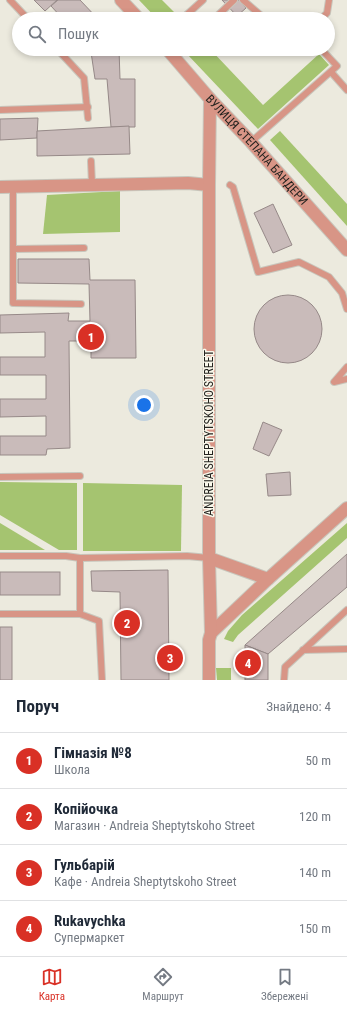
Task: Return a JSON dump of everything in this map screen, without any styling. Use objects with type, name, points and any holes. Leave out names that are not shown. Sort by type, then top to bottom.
[{"type":"street","points":[[121,0],[132,12]]},
{"type":"street","name":"ВУЛИЦЯ СТЕПАНА БАНДЕРИ","points":[[177,56],[210,99],[251,142],[347,250]]},
{"type":"street","name":"ANDREIA SHEPTYTSKOHO STREET","points":[[209,680],[209,640],[211,633],[209,558],[210,99]]},
{"type":"street","points":[[0,186],[188,183],[209,185]]},
{"type":"street","points":[[211,633],[347,508]]},
{"type":"street","points":[[209,558],[268,579]]},
{"type":"lane","points":[[10,0],[21,12]]},
{"type":"lane","points":[[190,12],[203,0]]},
{"type":"lane","points":[[221,12],[234,0]]},
{"type":"lane","points":[[243,0],[257,12]]},
{"type":"lane","points":[[327,12],[329,0]]},
{"type":"lane","points":[[64,56],[84,78],[88,118]]},
{"type":"lane","points":[[251,142],[337,66],[328,56]]},
{"type":"lane","points":[[331,72],[347,90]]},
{"type":"lane","points":[[0,110],[88,107]]},
{"type":"lane","points":[[91,161],[92,184]]},
{"type":"lane","points":[[230,185],[232,187],[258,272],[298,262],[329,277],[342,292],[347,309]]},
{"type":"lane","points":[[13,186],[13,303],[81,304]]},
{"type":"lane","points":[[13,249],[84,248]]},
{"type":"lane","points":[[347,367],[334,382],[347,379]]},
{"type":"lane","points":[[0,477],[80,476]]},
{"type":"lane","points":[[0,556],[66,556],[80,558],[187,556],[209,558]]},
{"type":"lane","points":[[80,558],[80,614]]},
{"type":"lane","points":[[284,680],[285,666],[347,610]]},
{"type":"lane","points":[[0,614],[80,614],[99,621],[102,680]]},
{"type":"lane","points":[[303,650],[347,649]]},
{"type":"green space","points":[[139,0],[162,0],[174,12],[150,12]]},
{"type":"green space","points":[[189,56],[217,56],[263,105],[317,56],[321,56],[329,65],[258,129]]},
{"type":"green space","points":[[280,131],[347,204],[347,226],[270,140]]},
{"type":"green space","points":[[120,191],[120,232],[43,234],[47,195]]},
{"type":"green space","points":[[0,482],[77,483],[77,550],[59,550],[0,515]]},
{"type":"green space","points":[[83,483],[182,485],[181,551],[83,551]]},
{"type":"green space","points":[[0,523],[45,550],[0,550]]},
{"type":"green space","points":[[347,523],[347,538],[238,635],[233,642],[224,639],[228,631],[242,615]]},
{"type":"green space","points":[[216,668],[231,668],[231,680],[217,680]]},
{"type":"building","points":[[34,0],[57,0],[45,11]]},
{"type":"building","points":[[58,0],[80,0],[91,12],[57,12],[51,6]]},
{"type":"building","points":[[222,0],[239,0],[246,8],[242,12],[233,12]]},
{"type":"building","points":[[92,56],[119,56],[120,79],[135,79],[135,127],[111,127],[107,79],[95,79]]},
{"type":"building","points":[[38,118],[37,138],[0,140],[0,119]]},
{"type":"building","points":[[129,126],[130,154],[37,156],[37,131]]},
{"type":"building","points":[[273,204],[292,245],[273,253],[254,213]]},
{"type":"building","points":[[18,259],[89,259],[90,280],[135,280],[136,358],[91,358],[91,341],[69,341],[70,448],[47,449],[46,455],[0,455],[0,436],[46,436],[46,416],[0,417],[0,399],[46,399],[46,375],[0,375],[0,357],[45,357],[45,332],[0,333],[0,315],[69,313],[68,321],[90,321],[89,284],[18,283]]},
{"type":"building","points":[[288,295],[301,297],[312,305],[320,316],[322,329],[320,342],[312,353],[301,361],[288,363],[275,361],[264,353],[256,342],[254,329],[256,316],[264,305],[275,297]]},
{"type":"building","points":[[263,422],[282,430],[269,456],[253,449]]},
{"type":"building","points":[[290,472],[291,495],[268,496],[266,474]]},
{"type":"building","points":[[347,554],[347,587],[268,654],[245,645]]},
{"type":"building","points":[[168,570],[169,680],[121,680],[120,592],[92,591],[91,571]]},
{"type":"building","points":[[0,572],[60,572],[60,595],[0,595]]},
{"type":"building","points":[[0,627],[12,627],[12,680],[0,680]]},
{"type":"building","points":[[245,645],[268,654],[268,680],[245,680]]},
{"type":"place","name":"Гімназія №8","points":[[91,337]]},
{"type":"place","name":"Копійочка","points":[[127,623]]},
{"type":"place","name":"Гульбарій","points":[[170,658]]},
{"type":"place","name":"Rukavychka","points":[[248,663]]}]
